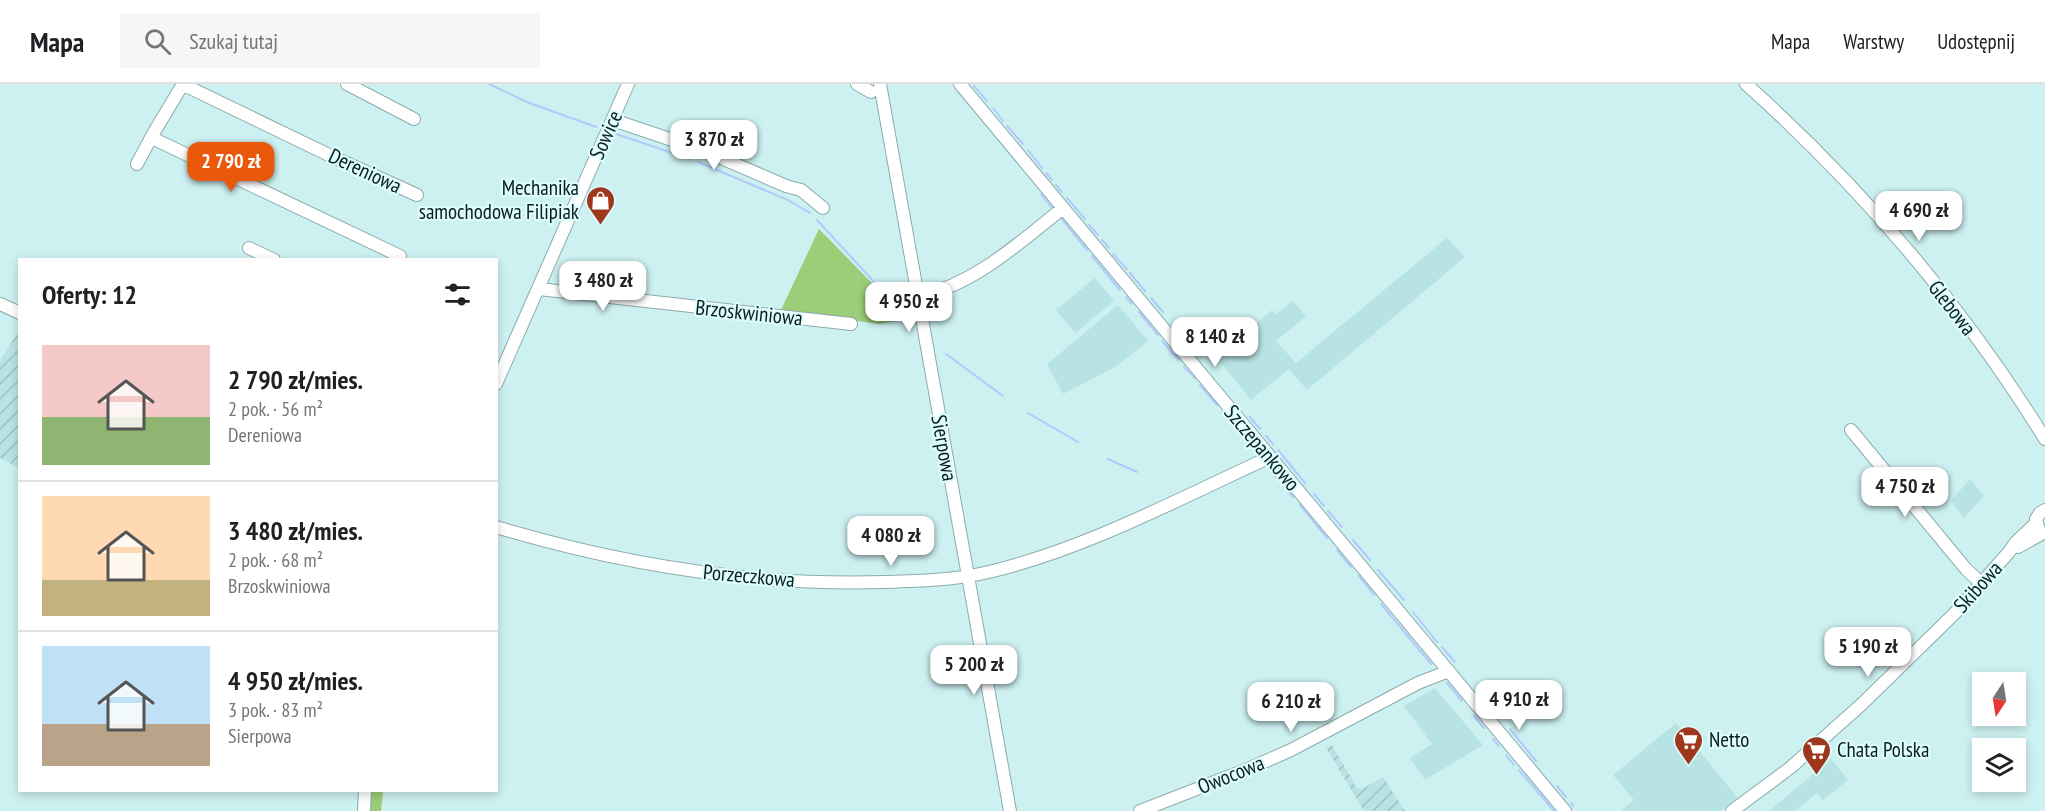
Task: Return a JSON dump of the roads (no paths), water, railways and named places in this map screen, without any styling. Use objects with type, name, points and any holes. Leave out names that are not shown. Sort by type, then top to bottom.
[{"type":"street","name":"Dereniowa","points":[[137,164],[182,84],[417,195]]},
{"type":"street","points":[[347,84],[414,118]]},
{"type":"street","name":"Sowice","points":[[498,378],[628,84]]},
{"type":"street","points":[[857,84],[876,88]]},
{"type":"street","name":"Szczepankowo","points":[[960,84],[1565,811]]},
{"type":"street","name":"Glebowa","points":[[1746,84],[1827,162],[1901,244],[1960,316],[2045,439]]},
{"type":"street","name":"Sierpowa","points":[[876,88],[918,297],[1010,811]]},
{"type":"street","points":[[613,120],[705,151],[786,186],[801,190],[823,208]]},
{"type":"street","points":[[153,134],[154,139],[400,256]]},
{"type":"street","points":[[918,297],[968,278],[984,269],[1063,208]]},
{"type":"street","points":[[249,248],[270,258]]},
{"type":"street","name":"Brzoskwiniowa","points":[[539,289],[851,324]]},
{"type":"street","points":[[0,304],[18,312]]},
{"type":"street","points":[[1851,430],[1968,571],[1981,583]]},
{"type":"street","name":"Porzeczkowa","points":[[498,528],[627,560],[749,578],[872,582],[967,576],[1007,568],[1122,525],[1270,457]]},
{"type":"street","name":"Skibowa","points":[[1732,811],[1790,768],[1899,669],[1955,613],[2016,542],[2041,530],[2038,515],[2045,510]]},
{"type":"street","name":"Owocowa","points":[[1140,811],[1248,770],[1418,683],[1449,671]]},
{"type":"street","points":[[364,811],[365,792]]},
{"type":"waterway","points":[[489,84],[527,102],[596,127]]},
{"type":"waterway","points":[[974,86],[987,101]]},
{"type":"waterway","points":[[993,108],[1003,121]]},
{"type":"waterway","points":[[1007,126],[1023,144]]},
{"type":"waterway","points":[[616,134],[690,159]]},
{"type":"waterway","points":[[1028,150],[1042,168]]},
{"type":"waterway","points":[[698,162],[788,200],[810,213]]},
{"type":"waterway","points":[[1046,173],[1052,180]]},
{"type":"waterway","points":[[1056,185],[1062,192]]},
{"type":"waterway","points":[[1041,194],[1052,208]]},
{"type":"waterway","points":[[1067,198],[1085,219]]},
{"type":"waterway","points":[[1062,219],[1087,250]]},
{"type":"waterway","points":[[817,220],[900,310]]},
{"type":"waterway","points":[[1089,225],[1098,235]]},
{"type":"waterway","points":[[1102,240],[1109,248]]},
{"type":"waterway","points":[[1113,254],[1127,269]]},
{"type":"waterway","points":[[1092,256],[1120,290]]},
{"type":"waterway","points":[[1130,273],[1145,291]]},
{"type":"waterway","points":[[1126,297],[1132,304]]},
{"type":"waterway","points":[[1151,298],[1163,312]]},
{"type":"waterway","points":[[1139,312],[1158,335]]},
{"type":"waterway","points":[[1175,326],[1200,357]]},
{"type":"waterway","points":[[1162,341],[1179,360]]},
{"type":"waterway","points":[[946,354],[1003,396]]},
{"type":"waterway","points":[[1184,367],[1195,378]]},
{"type":"waterway","points":[[1200,385],[1217,405]]},
{"type":"waterway","points":[[1222,412],[1257,452]]},
{"type":"waterway","points":[[1028,413],[1078,442]]},
{"type":"waterway","points":[[1250,417],[1260,429]]},
{"type":"waterway","points":[[1266,436],[1273,444]]},
{"type":"waterway","points":[[1278,450],[1305,483]]},
{"type":"waterway","points":[[1108,459],[1137,472]]},
{"type":"waterway","points":[[1272,472],[1293,497]]},
{"type":"waterway","points":[[1314,494],[1324,506]]},
{"type":"waterway","points":[[1300,505],[1327,538]]},
{"type":"waterway","points":[[1328,511],[1342,527]]},
{"type":"waterway","points":[[1353,540],[1370,560]]},
{"type":"waterway","points":[[1337,550],[1351,567]]},
{"type":"waterway","points":[[1378,570],[1404,600]]},
{"type":"waterway","points":[[1359,576],[1374,595]]},
{"type":"waterway","points":[[1381,604],[1431,664]]},
{"type":"waterway","points":[[1413,612],[1437,642]]},
{"type":"waterway","points":[[1442,647],[1455,662]]},
{"type":"waterway","points":[[1447,683],[1462,701]]},
{"type":"waterway","points":[[1494,710],[1500,717]]},
{"type":"waterway","points":[[1474,716],[1484,728]]},
{"type":"waterway","points":[[1510,729],[1536,761]]},
{"type":"waterway","points":[[1493,739],[1499,746]]},
{"type":"waterway","points":[[1506,755],[1514,765]]},
{"type":"waterway","points":[[1519,770],[1554,811]]},
{"type":"waterway","points":[[1557,786],[1566,797]]},
{"type":"place","name":"Mechanika samochodowa Filipiak","points":[[600,226]]},
{"type":"place","name":"Netto","points":[[1688,766]]},
{"type":"place","name":"Chata Polska","points":[[1816,776]]}]
